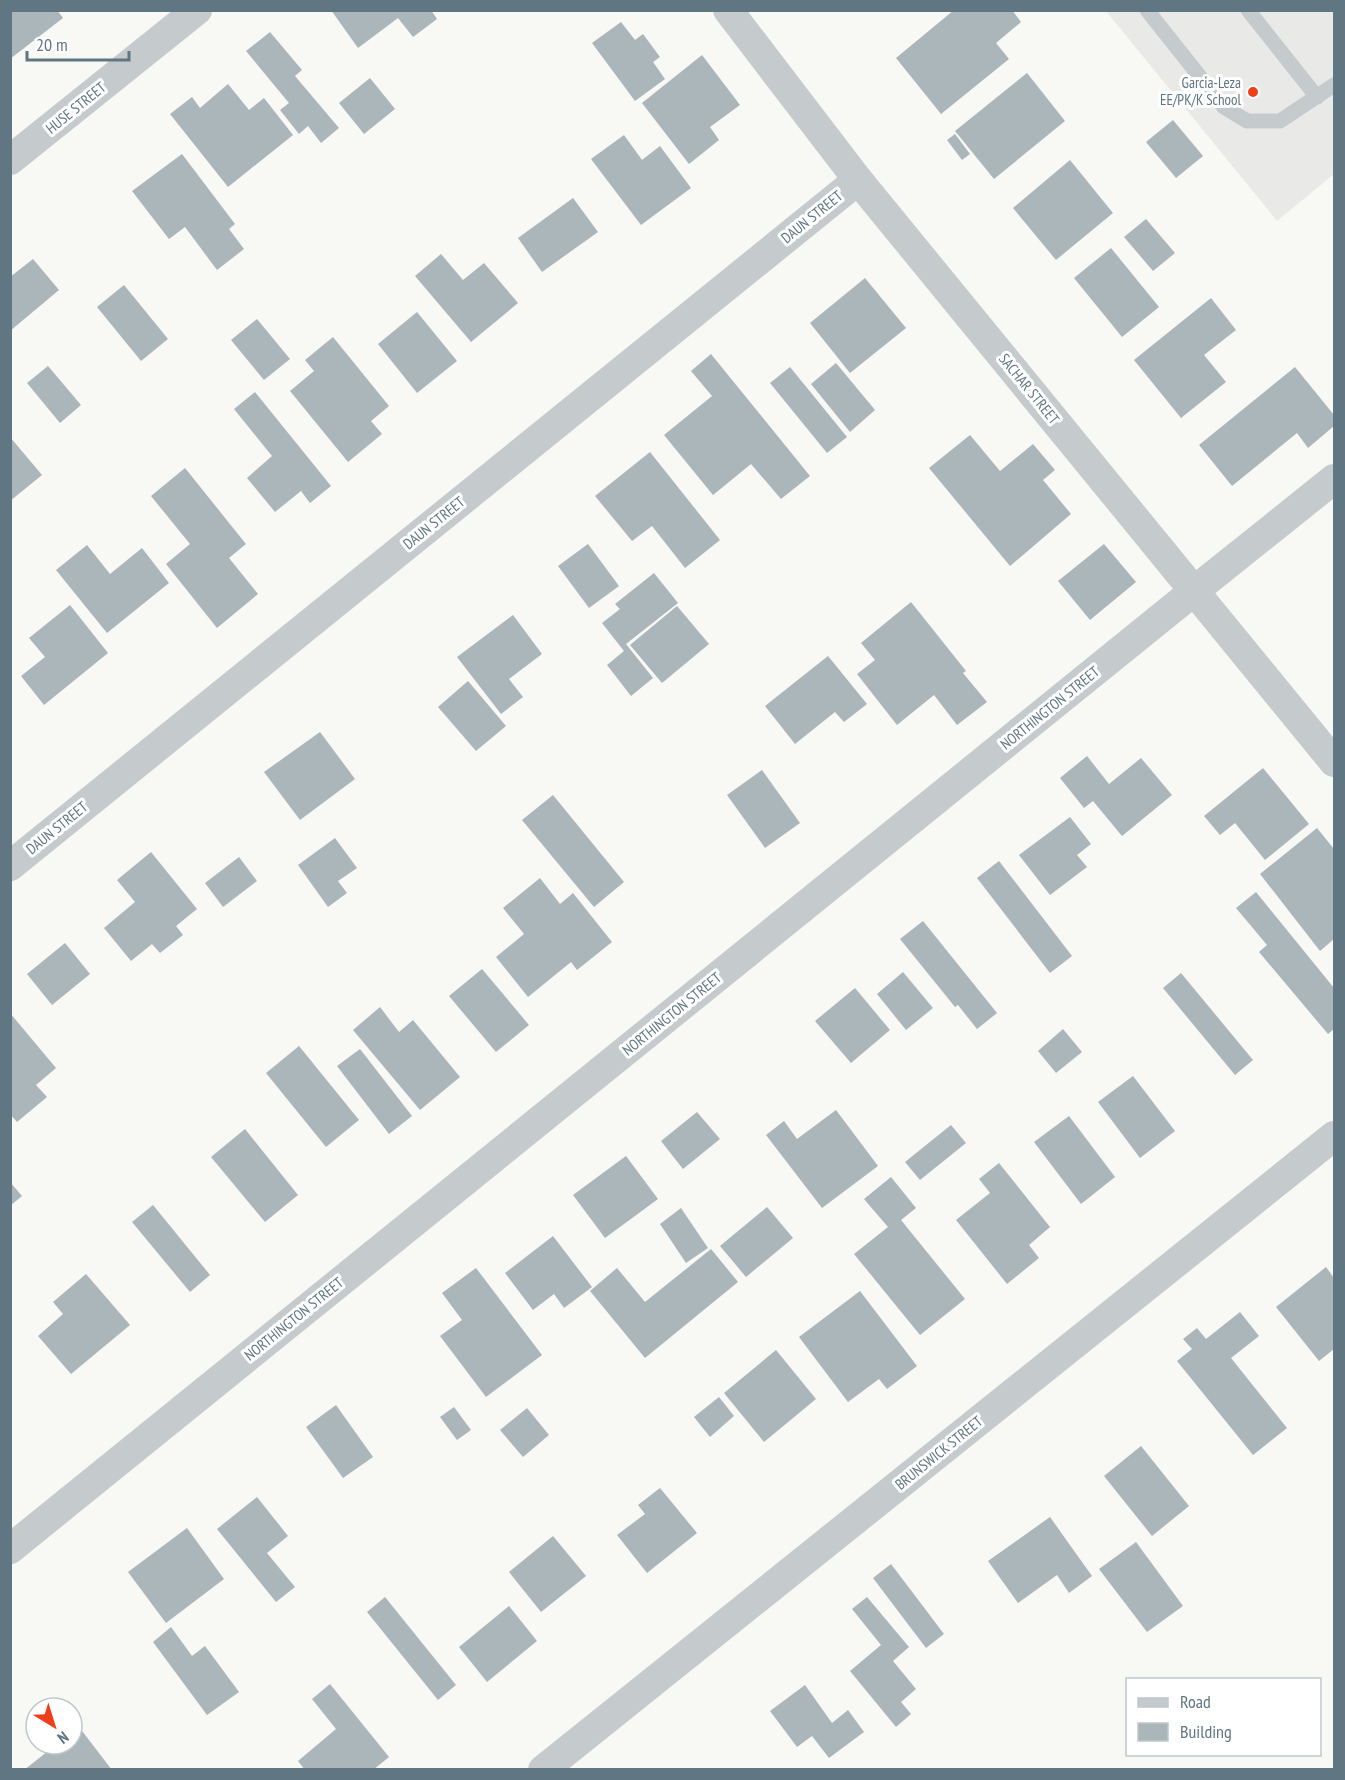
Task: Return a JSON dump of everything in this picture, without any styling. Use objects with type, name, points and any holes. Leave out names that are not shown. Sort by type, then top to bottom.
[{"type":"street","name":"HUSE STREET","points":[[10,160],[197,10]]},
{"type":"street","name":"SACHAR STREET","points":[[728,10],[858,180],[1335,762]]},
{"type":"street","name":"DAUN STREET","points":[[10,866],[858,180]]},
{"type":"street","name":"NORTHINGTON STREET","points":[[10,1549],[1335,479]]},
{"type":"street","name":"BRUNSWICK STREET","points":[[543,1770],[1335,1136]]},
{"type":"lane","points":[[1147,10],[1224,107],[1247,121],[1280,121],[1335,85]]},
{"type":"lane","points":[[1248,10],[1317,97]]},
{"type":"shaded area","name":"Garcia-Leza EE/PK/K School","points":[[1106,11],[1334,11],[1334,174],[1277,221]]},
{"type":"building","points":[[10,10],[57,10],[63,18],[10,59]]},
{"type":"building","points":[[331,10],[431,10],[437,19],[413,37],[398,18],[358,48]]},
{"type":"building","points":[[954,10],[1012,10],[1021,22],[996,43],[1009,59],[941,114],[896,58]]},
{"type":"building","points":[[621,22],[635,40],[643,34],[660,57],[653,62],[665,79],[635,101],[592,43]]},
{"type":"building","points":[[270,32],[302,70],[295,76],[339,128],[321,143],[308,126],[299,134],[280,110],[289,103],[246,51]]},
{"type":"building","points":[[702,55],[740,105],[710,127],[719,140],[689,164],[642,103]]},
{"type":"building","points":[[1027,73],[1065,121],[994,179],[955,131]]},
{"type":"building","points":[[370,78],[395,109],[364,134],[339,103]]},
{"type":"building","points":[[228,84],[249,110],[264,98],[293,135],[228,187],[170,114],[192,97],[200,108]]},
{"type":"building","points":[[1173,120],[1203,156],[1176,178],[1146,142]]},
{"type":"building","points":[[955,134],[970,154],[962,160],[947,140]]},
{"type":"building","points":[[624,135],[642,160],[660,146],[691,188],[641,225],[591,159]]},
{"type":"building","points":[[182,154],[235,224],[229,229],[244,249],[217,270],[185,227],[169,239],[132,191]]},
{"type":"building","points":[[1070,160],[1113,213],[1056,260],[1013,208]]},
{"type":"building","points":[[573,198],[598,232],[542,272],[518,238]]},
{"type":"building","points":[[1146,219],[1175,253],[1153,271],[1124,237]]},
{"type":"building","points":[[1111,248],[1159,307],[1122,337],[1074,278]]},
{"type":"building","points":[[441,254],[463,280],[484,263],[518,303],[471,342],[415,276]]},
{"type":"building","points":[[33,259],[59,290],[10,331],[10,277]]},
{"type":"building","points":[[865,278],[906,328],[850,373],[810,323]]},
{"type":"building","points":[[124,285],[168,339],[141,361],[97,307]]},
{"type":"building","points":[[1211,298],[1236,330],[1204,355],[1226,382],[1181,418],[1134,360]]},
{"type":"building","points":[[417,312],[457,361],[417,393],[378,344]]},
{"type":"building","points":[[257,319],[290,359],[264,380],[231,340]]},
{"type":"building","points":[[333,337],[389,406],[371,421],[382,434],[348,462],[290,391],[314,371],[305,360]]},
{"type":"building","points":[[711,354],[810,476],[781,499],[751,464],[713,495],[664,435],[712,396],[691,371]]},
{"type":"building","points":[[836,363],[875,410],[850,432],[811,384]]},
{"type":"building","points":[[48,366],[81,405],[60,423],[27,383]]},
{"type":"building","points":[[790,367],[847,437],[827,453],[770,383]]},
{"type":"building","points":[[1295,367],[1334,415],[1334,426],[1308,448],[1297,433],[1232,486],[1199,445]]},
{"type":"building","points":[[255,392],[331,486],[310,503],[301,491],[275,512],[247,478],[272,456],[234,409]]},
{"type":"building","points":[[970,435],[1000,471],[1033,444],[1055,470],[1043,480],[1071,514],[1010,566],[929,468]]},
{"type":"building","points":[[10,437],[42,475],[10,501]]},
{"type":"building","points":[[650,452],[720,540],[685,568],[652,526],[632,541],[595,496]]},
{"type":"building","points":[[185,468],[246,544],[229,558],[258,594],[217,628],[166,564],[190,544],[151,496]]},
{"type":"building","points":[[588,544],[619,586],[589,608],[558,566]]},
{"type":"building","points":[[1104,544],[1136,582],[1090,620],[1058,581]]},
{"type":"building","points":[[87,545],[110,574],[142,548],[169,583],[107,633],[56,570]]},
{"type":"building","points":[[654,573],[678,603],[626,644],[653,678],[631,696],[607,665],[624,651],[602,623],[620,609],[615,604]]},
{"type":"building","points":[[911,602],[966,671],[963,673],[987,702],[957,725],[934,695],[897,725],[857,674],[875,660],[861,643]]},
{"type":"building","points":[[70,605],[108,653],[44,705],[21,676],[45,657],[29,638]]},
{"type":"building","points":[[677,606],[709,644],[662,683],[630,645]]},
{"type":"building","points":[[513,615],[542,654],[509,679],[523,697],[501,714],[457,657]]},
{"type":"building","points":[[828,656],[867,704],[844,722],[835,712],[795,744],[765,706]]},
{"type":"building","points":[[468,681],[506,726],[476,751],[438,707]]},
{"type":"building","points":[[320,732],[355,779],[300,820],[264,772]]},
{"type":"building","points":[[1087,756],[1109,784],[1141,758],[1172,795],[1122,836],[1093,801],[1084,808],[1060,778]]},
{"type":"building","points":[[1263,768],[1309,824],[1265,860],[1235,823],[1220,835],[1204,816]]},
{"type":"building","points":[[762,770],[800,823],[765,848],[727,795]]},
{"type":"building","points":[[553,795],[624,882],[594,907],[522,820]]},
{"type":"building","points":[[1070,817],[1091,844],[1077,855],[1087,867],[1050,895],[1019,855]]},
{"type":"building","points":[[1317,828],[1334,849],[1334,939],[1320,951],[1260,874]]},
{"type":"building","points":[[335,838],[357,868],[338,881],[347,893],[328,907],[298,865]]},
{"type":"building","points":[[151,852],[197,909],[176,926],[183,935],[160,953],[152,944],[131,961],[104,928],[135,902],[117,880]]},
{"type":"building","points":[[239,857],[257,881],[223,907],[205,883]]},
{"type":"building","points":[[999,861],[1072,956],[1050,973],[977,878]]},
{"type":"building","points":[[540,878],[560,904],[573,893],[612,942],[577,970],[571,962],[528,997],[496,957],[524,934],[503,908]]},
{"type":"building","points":[[1256,892],[1334,988],[1334,1029],[1328,1034],[1259,952],[1267,945],[1236,908]]},
{"type":"building","points":[[923,921],[997,1013],[977,1029],[958,1005],[955,1007],[900,939]]},
{"type":"building","points":[[65,943],[90,974],[52,1005],[27,974]]},
{"type":"building","points":[[482,969],[529,1025],[496,1052],[449,996]]},
{"type":"building","points":[[903,972],[933,1008],[906,1030],[877,994]]},
{"type":"building","points":[[1181,973],[1253,1060],[1235,1075],[1163,988]]},
{"type":"building","points":[[855,988],[890,1030],[851,1063],[815,1021]]},
{"type":"building","points":[[380,1007],[399,1032],[413,1020],[460,1077],[420,1110],[353,1030]]},
{"type":"building","points":[[10,1013],[56,1068],[36,1085],[47,1097],[17,1122],[10,1114]]},
{"type":"building","points":[[1063,1029],[1082,1052],[1056,1073],[1038,1051]]},
{"type":"building","points":[[299,1046],[359,1120],[326,1147],[266,1073]]},
{"type":"building","points":[[360,1049],[412,1116],[389,1134],[337,1066]]},
{"type":"building","points":[[1133,1076],[1175,1131],[1140,1158],[1098,1102]]},
{"type":"building","points":[[836,1110],[878,1166],[822,1208],[766,1135],[784,1121],[797,1139]]},
{"type":"building","points":[[697,1112],[720,1139],[683,1169],[661,1141]]},
{"type":"building","points":[[1069,1116],[1115,1177],[1081,1204],[1034,1142]]},
{"type":"building","points":[[951,1125],[966,1143],[920,1180],[905,1162]]},
{"type":"building","points":[[245,1129],[298,1195],[265,1222],[211,1157]]},
{"type":"building","points":[[626,1156],[658,1199],[605,1238],[573,1195]]},
{"type":"building","points":[[999,1163],[1050,1227],[1029,1245],[1039,1258],[1007,1284],[956,1220],[990,1193],[979,1179]]},
{"type":"building","points":[[891,1177],[916,1208],[901,1220],[965,1299],[920,1335],[854,1254],[888,1227],[864,1199]]},
{"type":"building","points":[[10,1182],[22,1196],[10,1206]]},
{"type":"building","points":[[153,1205],[210,1275],[190,1292],[132,1222]]},
{"type":"building","points":[[767,1207],[793,1238],[746,1277],[720,1246]]},
{"type":"building","points":[[681,1208],[708,1248],[686,1263],[660,1224]]},
{"type":"building","points":[[553,1236],[592,1287],[564,1308],[554,1294],[533,1310],[505,1273]]},
{"type":"building","points":[[711,1249],[738,1282],[645,1358],[590,1291],[617,1268],[645,1302]]},
{"type":"building","points":[[1326,1267],[1334,1278],[1334,1349],[1319,1361],[1276,1307]]},
{"type":"building","points":[[476,1268],[542,1355],[486,1397],[440,1336],[462,1320],[442,1293]]},
{"type":"building","points":[[86,1274],[130,1325],[71,1374],[38,1336],[63,1314],[53,1302]]},
{"type":"building","points":[[860,1291],[917,1366],[887,1389],[879,1379],[848,1402],[799,1337]]},
{"type":"building","points":[[1240,1312],[1259,1336],[1231,1358],[1287,1428],[1253,1455],[1177,1361],[1192,1349],[1183,1339],[1197,1328],[1206,1339]]},
{"type":"building","points":[[776,1350],[816,1399],[764,1442],[724,1393]]},
{"type":"building","points":[[719,1397],[734,1416],[710,1437],[694,1417]]},
{"type":"building","points":[[336,1405],[373,1457],[343,1478],[306,1427]]},
{"type":"building","points":[[454,1407],[471,1430],[457,1440],[440,1417]]},
{"type":"building","points":[[527,1408],[549,1435],[523,1457],[500,1430]]},
{"type":"building","points":[[1141,1446],[1189,1506],[1152,1536],[1104,1476]]},
{"type":"building","points":[[660,1488],[697,1533],[647,1573],[617,1535],[645,1514],[638,1505]]},
{"type":"building","points":[[257,1497],[288,1536],[267,1553],[295,1587],[276,1602],[217,1529]]},
{"type":"building","points":[[1050,1517],[1092,1576],[1069,1593],[1057,1575],[1018,1603],[988,1561]]},
{"type":"building","points":[[187,1528],[224,1579],[166,1623],[128,1572]]},
{"type":"building","points":[[553,1536],[586,1576],[541,1612],[509,1572]]},
{"type":"building","points":[[1136,1542],[1183,1606],[1147,1632],[1099,1569]]},
{"type":"building","points":[[891,1564],[944,1634],[926,1648],[873,1578]]},
{"type":"building","points":[[385,1597],[456,1685],[438,1700],[367,1612]]},
{"type":"building","points":[[867,1597],[909,1647],[893,1661],[916,1689],[901,1702],[911,1714],[896,1727],[850,1671],[881,1645],[852,1609]]},
{"type":"building","points":[[509,1606],[537,1641],[487,1682],[459,1647]]},
{"type":"building","points":[[171,1627],[192,1656],[205,1646],[239,1692],[207,1715],[153,1642]]},
{"type":"building","points":[[330,1684],[389,1757],[373,1770],[305,1770],[298,1761],[336,1729],[312,1699]]},
{"type":"building","points":[[805,1685],[832,1723],[848,1710],[864,1732],[829,1758],[812,1736],[797,1747],[770,1711]]},
{"type":"building","points":[[84,1734],[112,1770],[24,1770],[42,1756],[84,1756]]},
{"type":"place","name":"Garcia-Leza EE/PK/K School","points":[[1253,92]]}]
